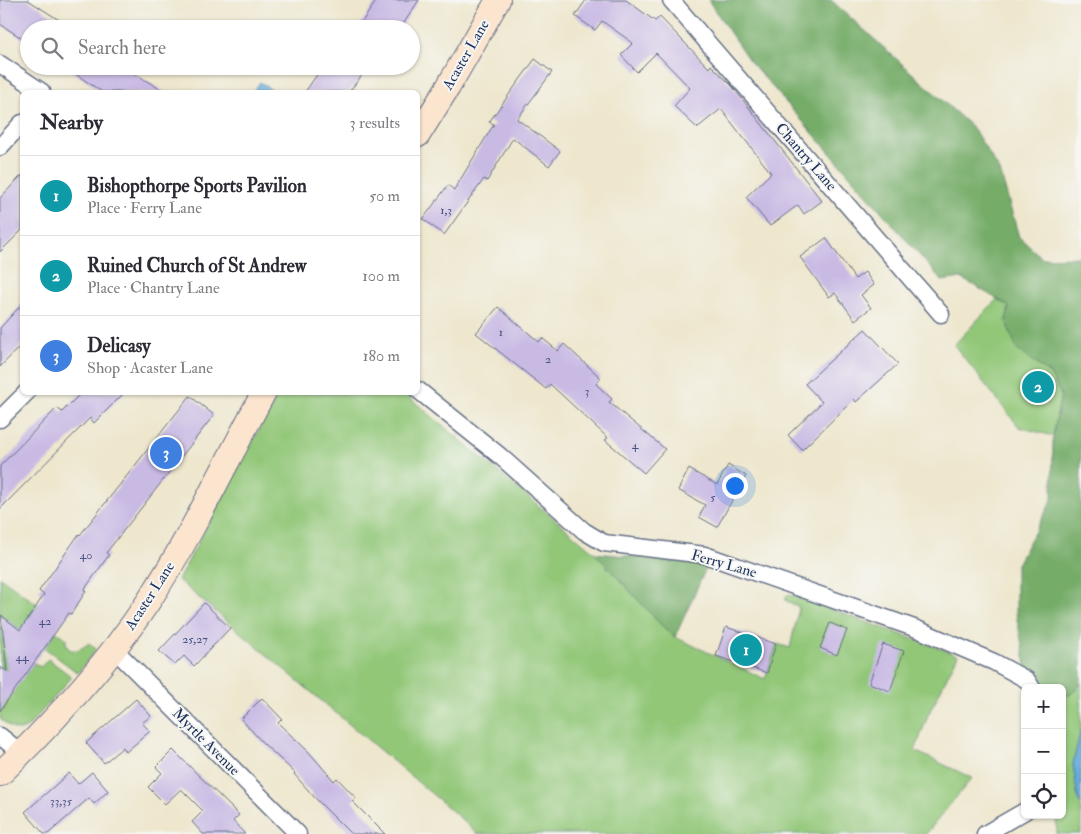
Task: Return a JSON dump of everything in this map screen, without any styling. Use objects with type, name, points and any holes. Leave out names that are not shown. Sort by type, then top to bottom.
[{"type":"street","name":"Acaster Lane","points":[[420,132],[498,0]]},
{"type":"street","name":"Chantry Lane","points":[[672,0],[941,314]]},
{"type":"street","points":[[0,64],[39,90]]},
{"type":"street","points":[[0,147],[20,125]]},
{"type":"street","name":"Ferry Lane","points":[[420,392],[500,456],[584,531],[604,543],[705,555],[917,629],[994,662],[1027,680],[1030,684]]},
{"type":"street","points":[[0,420],[24,395]]},
{"type":"street","name":"Acaster Lane","points":[[0,774],[56,719],[114,649],[148,602],[200,516],[262,395]]},
{"type":"street","name":"Myrtle Avenue","points":[[114,649],[298,834]]},
{"type":"street","points":[[0,736],[21,754]]},
{"type":"street","points":[[985,834],[1021,813]]},
{"type":"green space","points":[[708,0],[831,0],[973,128],[1000,171],[1019,237],[1042,258],[1081,257],[1081,683],[1071,694],[1066,696],[1066,684],[1035,684],[1027,671],[1016,614],[1016,566],[1052,500],[1053,436],[1061,395],[1051,375],[1017,350],[1006,321],[1009,306],[961,278],[942,281],[748,59]]},
{"type":"green space","points":[[997,299],[1009,306],[1039,366],[1051,375],[1061,395],[1053,436],[1019,427],[954,345]]},
{"type":"green space","points":[[278,395],[406,395],[595,553],[662,626],[675,637],[765,679],[777,644],[790,648],[799,607],[785,600],[788,594],[958,655],[928,715],[915,751],[972,778],[926,834],[477,834],[457,815],[178,580]]},
{"type":"green space","points":[[595,553],[670,560],[707,566],[675,637],[662,626]]},
{"type":"green space","points":[[0,577],[38,605],[23,626],[48,644],[56,632],[66,638],[66,644],[70,650],[78,650],[89,643],[96,649],[78,673],[1,615],[0,617]]},
{"type":"green space","points":[[0,627],[10,635],[3,640],[5,645],[11,650],[4,660],[25,675],[34,663],[41,667],[48,659],[72,677],[29,726],[21,730],[14,729],[0,719],[0,702],[5,704],[21,680],[0,667]]},
{"type":"green space","points":[[1081,683],[1081,729],[1073,764],[1078,799],[1081,804],[1081,834],[1057,834],[1056,819],[1066,819],[1066,696],[1071,694]]},
{"type":"water","points":[[260,82],[272,90],[254,90]]},
{"type":"water","points":[[1081,729],[1081,804],[1078,799],[1073,764]]},
{"type":"building","points":[[0,0],[28,0],[59,20],[20,20],[20,37],[0,24]]},
{"type":"building","points":[[377,0],[419,0],[406,20],[363,20]]},
{"type":"building","points":[[586,0],[626,0],[655,21],[660,17],[709,68],[711,65],[732,86],[822,201],[804,214],[798,205],[770,226],[746,197],[771,173],[721,109],[697,128],[674,106],[690,88],[656,53],[637,72],[621,55],[633,43],[602,21],[595,30],[575,16]]},
{"type":"building","points":[[535,59],[552,72],[517,119],[560,151],[549,166],[513,138],[487,181],[484,179],[444,235],[423,219],[448,185],[454,190],[494,124],[489,122]]},
{"type":"building","points":[[77,75],[137,75],[162,90],[99,90]]},
{"type":"building","points":[[317,75],[362,75],[351,90],[306,90]]},
{"type":"building","points":[[20,177],[20,232],[0,252],[0,198]]},
{"type":"building","points":[[826,238],[855,279],[865,272],[874,285],[861,295],[871,308],[855,320],[835,293],[829,297],[800,257]]},
{"type":"building","points":[[20,306],[20,346],[0,367],[0,328]]},
{"type":"building","points":[[498,307],[539,342],[542,338],[558,351],[564,344],[601,378],[596,384],[612,399],[609,402],[665,449],[644,473],[605,440],[608,438],[550,384],[546,389],[476,333]]},
{"type":"building","points":[[865,329],[898,364],[856,402],[854,399],[802,450],[788,435],[822,402],[805,384]]},
{"type":"building","points":[[79,395],[122,395],[94,423],[90,418],[0,509],[0,466],[57,408],[62,412]]},
{"type":"building","points":[[190,396],[214,415],[106,553],[109,555],[84,590],[86,591],[71,614],[69,613],[0,711],[0,667],[7,671],[1,615],[20,630],[44,595],[39,591],[79,534]]},
{"type":"building","points":[[728,465],[746,476],[717,527],[699,517],[705,505],[678,490],[689,469],[717,485]]},
{"type":"building","points":[[204,603],[230,628],[194,666],[184,656],[175,665],[159,651]]},
{"type":"building","points":[[830,623],[847,630],[837,655],[820,648]]},
{"type":"building","points":[[726,627],[776,644],[767,673],[716,656]]},
{"type":"building","points":[[883,644],[904,651],[890,691],[869,683]]},
{"type":"building","points":[[262,698],[282,719],[278,723],[308,751],[334,781],[337,778],[356,798],[352,801],[385,834],[351,834],[315,798],[295,773],[241,719]]},
{"type":"building","points":[[136,699],[151,716],[142,723],[150,731],[126,752],[123,747],[104,763],[86,743]]},
{"type":"building","points":[[173,750],[239,815],[233,821],[245,834],[203,834],[192,822],[203,811],[181,789],[165,804],[148,787],[162,773],[156,767]]},
{"type":"building","points":[[92,772],[108,791],[94,804],[89,798],[48,834],[44,834],[25,812],[69,773],[78,784]]},
{"type":"place","name":"Ruined Church of St Andrew","points":[[1038,387]]},
{"type":"place","name":"Delicasy","points":[[166,453]]},
{"type":"place","name":"Bishopthorpe Sports Pavilion","points":[[746,650]]}]
